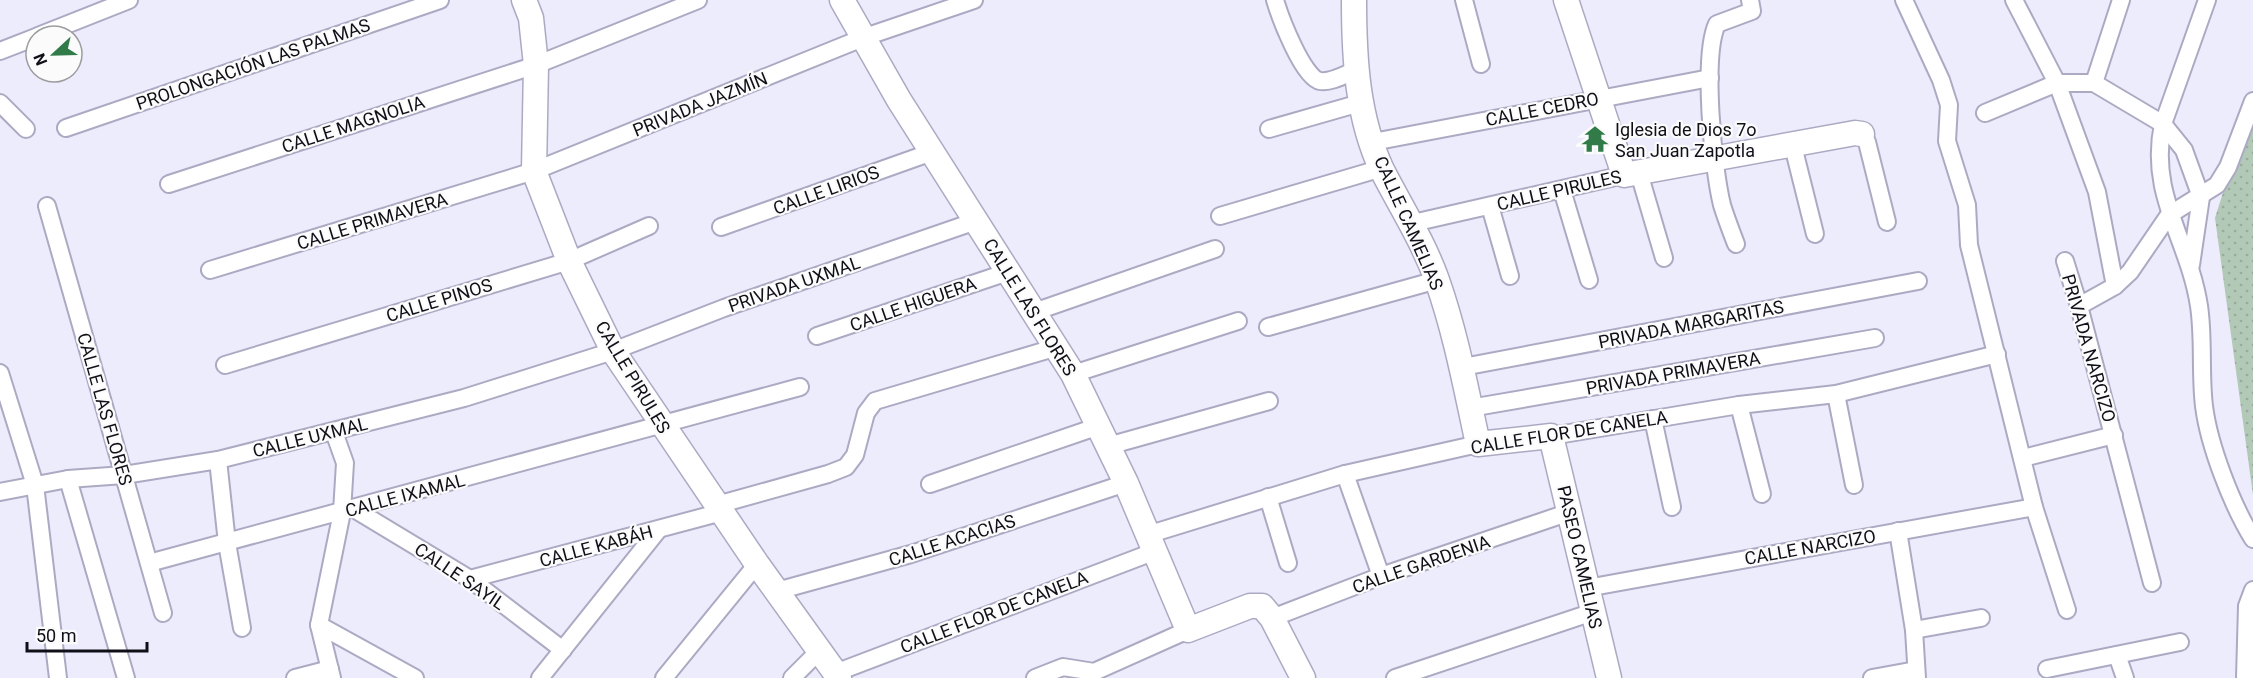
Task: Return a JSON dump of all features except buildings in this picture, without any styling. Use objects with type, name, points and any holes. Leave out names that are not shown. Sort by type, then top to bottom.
[{"type":"street","points":[[68,24],[129,0]]},
{"type":"street","name":"PROLONGACIÓN LAS PALMAS","points":[[66,128],[440,0]]},
{"type":"street","name":"CALLE PIRULES","points":[[524,0],[531,18],[536,65],[534,171],[569,261],[613,351],[757,564],[837,675]]},
{"type":"street","name":"CALLE MAGNOLIA","points":[[169,184],[536,65],[698,0]]},
{"type":"street","name":"CALLE LAS FLORES","points":[[842,0],[899,100],[1034,312],[1054,348],[1073,374],[1126,483],[1188,630]]},
{"type":"street","name":"PRIVADA JAZMÍN","points":[[534,171],[865,37],[974,0]]},
{"type":"street","points":[[1275,0],[1306,70],[1315,79],[1321,82],[1332,80],[1356,70]]},
{"type":"street","name":"CALLE CAMELIAS","points":[[1354,0],[1356,70],[1360,103],[1382,168],[1413,224],[1437,280],[1463,366],[1478,444]]},
{"type":"street","points":[[1464,0],[1481,64]]},
{"type":"street","points":[[1566,0],[1597,98],[1632,174],[1665,258]]},
{"type":"street","points":[[1736,244],[1722,205],[1715,158],[1710,78],[1713,32],[1717,24],[1752,11],[1750,0]]},
{"type":"street","points":[[1904,0],[1941,80],[1949,105],[1947,141],[1967,205],[1969,245],[2034,507],[2067,610]]},
{"type":"street","points":[[2014,0],[2057,83],[2097,192],[2115,286]]},
{"type":"street","points":[[2094,83],[2121,0]]},
{"type":"street","points":[[2207,0],[2163,124],[2160,139],[2161,183],[2169,214],[2190,268],[2199,306],[2204,408],[2228,485],[2240,517],[2253,539]]},
{"type":"street","points":[[0,51],[24,41]]},
{"type":"street","name":"CALLE CEDRO","points":[[1373,142],[1710,78]]},
{"type":"street","points":[[1985,113],[2057,83],[2094,83],[2163,124],[2184,150],[2201,197],[2190,268]]},
{"type":"street","points":[[2079,306],[2115,286],[2130,272],[2169,214],[2201,197],[2217,185],[2228,167],[2253,101]]},
{"type":"street","points":[[0,103],[26,129]]},
{"type":"street","points":[[1269,129],[1360,103]]},
{"type":"street","name":"CALLE PIRULES","points":[[1413,224],[1632,174],[1792,142],[1855,133],[1862,134],[1867,142],[1887,222]]},
{"type":"street","points":[[1792,142],[1815,234]]},
{"type":"street","name":"CALLE LIRIOS","points":[[721,227],[932,152]]},
{"type":"street","points":[[1220,216],[1382,168]]},
{"type":"street","name":"CALLE PRIMAVERA","points":[[210,270],[534,171]]},
{"type":"street","points":[[1562,190],[1589,280]]},
{"type":"street","name":"CALLE LAS FLORES","points":[[47,206],[163,613]]},
{"type":"street","points":[[1490,206],[1510,276]]},
{"type":"street","name":"PRIVADA UXMAL","points":[[613,351],[724,308],[976,221]]},
{"type":"street","name":"CALLE PINOS","points":[[225,364],[569,261],[649,226]]},
{"type":"street","points":[[1034,312],[1215,249]]},
{"type":"street","name":"PRIVADA NARCIZO","points":[[2065,261],[2114,435],[2152,584]]},
{"type":"street","name":"CALLE HIGUERA","points":[[817,336],[1008,272]]},
{"type":"street","points":[[1268,327],[1437,280]]},
{"type":"street","name":"PRIVADA MARGARITAS","points":[[1463,366],[1918,281]]},
{"type":"street","points":[[1073,374],[1238,321]]},
{"type":"street","name":"PRIVADA PRIMAVERA","points":[[1470,408],[1875,338]]},
{"type":"street","name":"CALLE KABÁH","points":[[470,579],[659,529],[828,474],[846,466],[855,455],[866,413],[875,401],[1054,348]]},
{"type":"street","name":"CALLE UXMAL","points":[[0,492],[68,479],[124,474],[218,460],[464,398],[613,351]]},
{"type":"street","name":"CALLE FLOR DE CANELA","points":[[837,675],[1150,543],[1268,497],[1345,474],[1478,444],[1551,436],[1739,405],[1836,394],[1997,354]]},
{"type":"street","points":[[0,373],[35,485],[58,678]]},
{"type":"street","name":"CALLE IXAMAL","points":[[149,563],[800,387]]},
{"type":"street","points":[[1836,394],[1854,485]]},
{"type":"street","points":[[930,484],[1103,436],[1269,401]]},
{"type":"street","points":[[1739,405],[1762,494]]},
{"type":"street","points":[[1653,419],[1672,507]]},
{"type":"street","points":[[295,678],[331,674],[319,625],[348,510],[345,463],[334,432]]},
{"type":"street","name":"PRIVADA NARCIZO","points":[[2023,458],[2114,435]]},
{"type":"street","name":"PASEO CAMELIAS","points":[[1551,436],[1610,678]]},
{"type":"street","points":[[218,460],[227,543],[242,628]]},
{"type":"street","points":[[1345,474],[1381,576]]},
{"type":"street","points":[[68,479],[126,678]]},
{"type":"street","name":"CALLE ACACIAS","points":[[777,591],[911,554],[1126,483]]},
{"type":"street","points":[[1268,497],[1288,563]]},
{"type":"street","name":"CALLE NARCIZO","points":[[1587,588],[2034,507]]},
{"type":"street","name":"CALLE SAYIL","points":[[348,510],[470,579],[562,650]]},
{"type":"street","name":"CALLE GARDENIA","points":[[1264,612],[1381,576],[1570,512]]},
{"type":"street","points":[[540,678],[659,529]]},
{"type":"street","points":[[1872,678],[1917,674],[1914,630],[1898,531]]},
{"type":"street","points":[[664,678],[757,564]]},
{"type":"street","points":[[2245,678],[2249,647],[2247,606],[2253,590]]},
{"type":"street","points":[[1035,678],[1064,667],[1094,672],[1188,630],[1264,612],[1298,676]]},
{"type":"street","points":[[1395,678],[1593,612]]},
{"type":"street","points":[[1914,630],[1982,618]]},
{"type":"street","points":[[319,625],[415,678]]},
{"type":"street","points":[[2047,669],[2180,642]]},
{"type":"street","points":[[792,678],[819,651]]},
{"type":"street","points":[[2117,655],[2126,678]]},
{"type":"green space","points":[[2253,97],[2253,495],[2215,218]]},
{"type":"place","name":"Iglesia de Dios 7o San Juan Zapotla","points":[[1595,139]]}]
